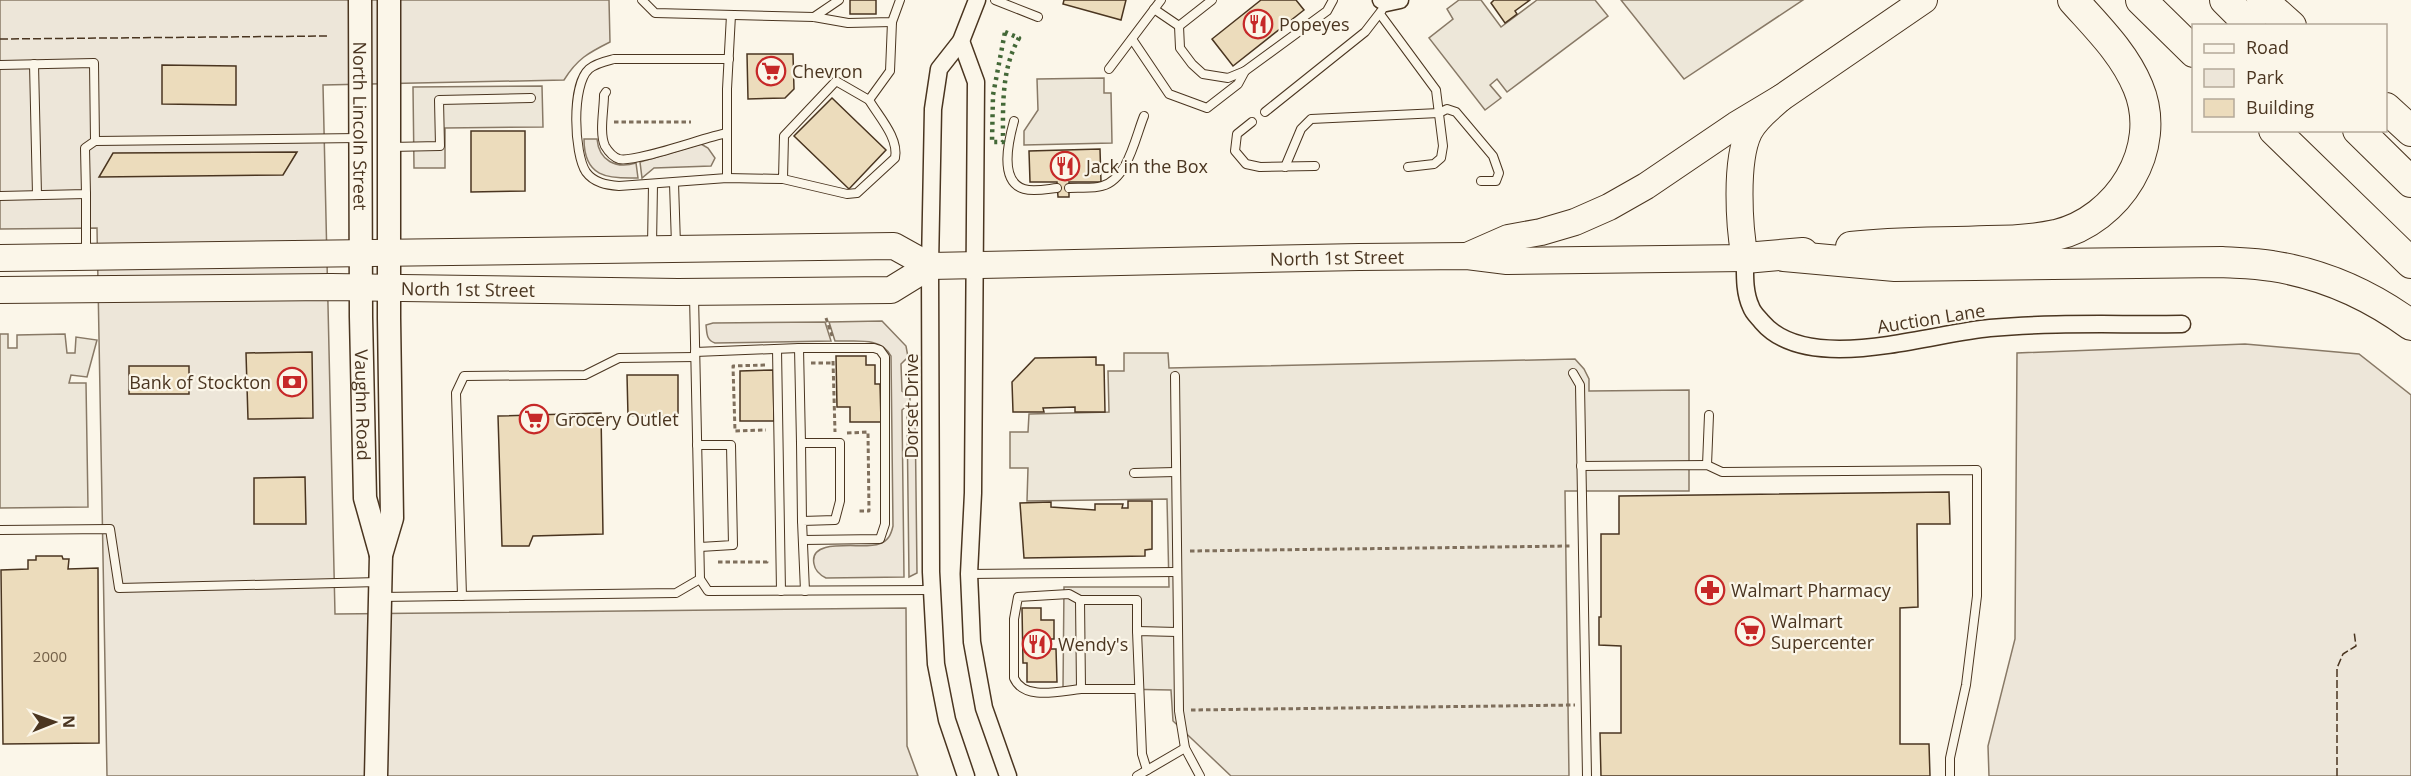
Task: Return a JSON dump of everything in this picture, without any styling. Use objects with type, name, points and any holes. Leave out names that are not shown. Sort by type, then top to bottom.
[{"type":"highway","points":[[1745,258],[1784,256],[1866,246],[2022,240],[2057,235],[2091,220],[2115,201],[2136,171],[2144,143],[2145,117],[2140,90],[2128,66],[2106,36],[2073,0]]},
{"type":"highway","points":[[2140,0],[2192,51]]},
{"type":"highway","points":[[2225,0],[2249,24]]},
{"type":"highway","points":[[2262,0],[2288,24]]},
{"type":"highway","points":[[2387,110],[2411,131]]},
{"type":"highway","points":[[2276,132],[2411,263]]},
{"type":"highway","points":[[2360,132],[2411,182]]},
{"type":"highway","points":[[1784,256],[1895,266],[2222,262],[2272,266],[2312,275],[2351,289],[2387,308],[2411,325]]},
{"type":"main road","points":[[1467,256],[1508,238],[1541,232],[1575,222],[1609,207],[1646,186],[1736,124],[1781,98],[1924,0]]},
{"type":"main road","points":[[1745,258],[1740,233],[1743,154],[1749,133],[1757,120],[1781,98]]},
{"type":"main road","name":"North 1st Street","points":[[0,258],[894,246],[930,266]]},
{"type":"main road","name":"North 1st Street","points":[[0,290],[389,287],[694,292],[891,290],[930,266],[974,264],[1467,256],[1507,261],[1745,258]]},
{"type":"street","name":"North Lincoln Street","points":[[360,0],[362,253]]},
{"type":"street","name":"North Lincoln Street","points":[[389,0],[389,253]]},
{"type":"street","name":"Dorset Drive","points":[[966,776],[947,720],[936,664],[931,590],[930,266],[933,109],[939,69],[961,41],[977,0]]},
{"type":"street","points":[[961,41],[976,82],[973,493],[969,574],[974,653],[984,708],[1008,776]]},
{"type":"street","name":"Vaughn Road","points":[[362,253],[365,498],[381,555]]},
{"type":"street","name":"Vaughn Road","points":[[376,776],[381,555],[392,518],[389,253]]},
{"type":"street","name":"Auction Lane","points":[[1745,258],[1745,287],[1752,309],[1770,332],[1799,345],[1835,349],[1886,346],[1988,328],[2021,326],[2182,324]]},
{"type":"lane","points":[[642,0],[655,13],[814,17],[848,23],[892,22]]},
{"type":"lane","points":[[814,17],[839,0]]},
{"type":"lane","points":[[869,100],[890,71],[892,22],[898,0]]},
{"type":"lane","points":[[995,0],[1038,17]]},
{"type":"lane","points":[[1109,69],[1161,0]]},
{"type":"lane","points":[[1179,26],[1212,0]]},
{"type":"lane","points":[[1179,26],[1180,48],[1192,64],[1203,74],[1228,78],[1245,71],[1327,11],[1333,0]]},
{"type":"lane","points":[[1265,112],[1365,32],[1387,4],[1436,90],[1439,113],[1443,146],[1441,158],[1434,164],[1408,167]]},
{"type":"lane","points":[[1154,9],[1179,26]]},
{"type":"lane","points":[[727,178],[731,15]]},
{"type":"lane","points":[[1132,39],[1169,94],[1207,108],[1239,84],[1245,71]]},
{"type":"lane","points":[[729,59],[614,59],[603,61],[588,69],[578,93],[577,144],[580,160],[594,180],[605,185],[674,183],[727,178],[783,179],[848,194],[857,193],[895,158],[894,141],[869,100],[836,81],[784,136],[783,179]]},
{"type":"lane","points":[[0,65],[94,63],[95,141]]},
{"type":"lane","points":[[34,64],[37,195]]},
{"type":"lane","points":[[606,92],[603,137],[612,156],[620,159],[636,158],[727,133]]},
{"type":"lane","points":[[390,147],[440,146],[439,100],[531,98]]},
{"type":"lane","points":[[1285,167],[1300,129],[1311,119],[1439,113],[1447,109],[1456,112],[1493,156],[1499,173],[1496,181],[1481,181]]},
{"type":"lane","points":[[1069,188],[1102,186],[1114,179],[1123,169],[1144,116]]},
{"type":"lane","points":[[1014,121],[1009,138],[1008,169],[1011,178],[1023,189],[1057,188]]},
{"type":"lane","points":[[1252,122],[1237,134],[1235,151],[1246,164],[1260,167],[1315,166]]},
{"type":"lane","points":[[86,257],[85,148],[95,141],[362,138]]},
{"type":"lane","points":[[664,249],[674,183]]},
{"type":"lane","points":[[653,184],[664,249]]},
{"type":"lane","points":[[0,196],[86,194]]},
{"type":"lane","points":[[694,292],[700,579],[708,591],[931,590]]},
{"type":"lane","points":[[799,348],[804,591]]},
{"type":"lane","points":[[462,596],[456,393],[464,376],[585,375],[619,358],[799,348],[874,348],[880,350],[885,357],[885,524],[880,539],[803,540]]},
{"type":"lane","points":[[777,349],[781,591]]},
{"type":"lane","points":[[1573,373],[1580,385],[1587,776]]},
{"type":"lane","points":[[1175,376],[1179,711],[1185,748],[1200,776]]},
{"type":"lane","points":[[1707,465],[1709,415]]},
{"type":"lane","points":[[801,443],[840,443],[840,501],[835,520],[802,521]]},
{"type":"lane","points":[[697,446],[731,445],[733,545],[699,548]]},
{"type":"lane","points":[[1581,466],[1707,465],[1722,472],[1977,470],[1977,596],[1966,685],[1950,759],[1950,776]]},
{"type":"lane","points":[[1134,473],[1175,472]]},
{"type":"lane","points":[[0,530],[110,529],[119,588],[380,590],[462,596],[676,593],[700,579]]},
{"type":"lane","points":[[969,574],[1176,572]]},
{"type":"lane","points":[[1139,689],[1081,689],[1034,693],[1017,686],[1014,678],[1014,619],[1018,597],[1069,594],[1080,600],[1137,600],[1142,754],[1147,770]]},
{"type":"lane","points":[[1080,600],[1081,689]]},
{"type":"lane","points":[[1137,632],[1177,632]]},
{"type":"lane","points":[[1137,776],[1185,748]]},
{"type":"path","points":[[603,137],[612,137],[612,122],[691,122]]},
{"type":"path","points":[[826,318],[833,348],[835,433]]},
{"type":"path","points":[[800,364],[833,363]]},
{"type":"path","points":[[766,441],[766,430],[735,431],[733,366],[777,365]]},
{"type":"path","points":[[846,433],[868,432],[869,511],[858,511]]},
{"type":"path","points":[[1188,551],[1582,546]]},
{"type":"path","points":[[717,562],[767,562],[767,551]]},
{"type":"path","points":[[1190,710],[1586,705]]},
{"type":"green space","points":[[0,0],[609,0],[610,42],[584,57],[564,80],[323,85],[335,614],[906,608],[907,746],[918,776],[107,776],[97,228],[0,229]]},
{"type":"green space","points":[[584,139],[597,139],[601,153],[610,162],[622,165],[636,163],[638,178],[616,178],[599,173],[588,161]]},
{"type":"green space","points":[[701,144],[708,148],[715,158],[711,166],[654,168],[642,178],[640,162]]},
{"type":"green space","points":[[882,321],[906,346],[908,357],[901,364],[902,391],[910,397],[910,403],[902,410],[904,577],[826,578],[818,572],[814,564],[814,555],[820,550],[828,547],[879,544],[889,537],[893,526],[891,356],[880,345],[874,343],[835,341],[829,322]]},
{"type":"green space","points":[[825,322],[831,341],[715,343],[708,338],[706,325],[713,323]]},
{"type":"green space","points":[[2245,344],[2359,354],[2411,395],[2411,776],[1989,776],[1988,746],[2015,639],[2017,353]]},
{"type":"green space","points":[[915,405],[917,573],[909,577],[907,413]]},
{"type":"shaded area","points":[[1459,0],[1481,0],[1501,27],[1537,0],[1595,0],[1608,16],[1507,92],[1497,79],[1490,85],[1501,98],[1485,110],[1429,38],[1453,19],[1447,9]]},
{"type":"shaded area","points":[[1621,0],[1803,0],[1684,79]]},
{"type":"shaded area","points":[[1104,78],[1104,93],[1111,93],[1112,143],[1024,145],[1024,131],[1038,110],[1037,79]]},
{"type":"shaded area","points":[[542,86],[543,127],[445,128],[445,168],[414,168],[413,87]]},
{"type":"shaded area","points":[[0,334],[8,334],[8,348],[17,348],[17,335],[65,334],[67,353],[75,353],[76,337],[97,340],[87,377],[71,375],[69,383],[86,383],[88,507],[0,508]]},
{"type":"shaded area","points":[[1124,353],[1168,353],[1169,368],[1575,359],[1589,379],[1589,391],[1689,390],[1689,491],[1565,491],[1569,776],[1231,776],[1173,721],[1171,690],[1063,688],[1064,587],[1169,587],[1167,499],[1027,501],[1028,468],[1010,468],[1010,432],[1028,432],[1029,414],[1109,412],[1108,371],[1124,371]]},
{"type":"building","points":[[850,0],[876,0],[876,14],[850,14]]},
{"type":"building","points":[[1064,0],[1126,0],[1121,20],[1063,4]]},
{"type":"building","name":"Popeyes","points":[[1261,0],[1296,0],[1304,10],[1233,66],[1212,39]]},
{"type":"building","points":[[1494,0],[1530,0],[1515,11],[1517,14],[1505,23],[1491,3]]},
{"type":"building","name":"Chevron","points":[[747,54],[793,54],[794,89],[785,98],[748,99]]},
{"type":"building","points":[[162,65],[236,66],[236,105],[162,104]]},
{"type":"building","points":[[832,98],[886,150],[849,189],[794,136]]},
{"type":"building","points":[[471,131],[525,131],[525,191],[471,192]]},
{"type":"building","name":"Jack in the Box","points":[[1100,149],[1101,182],[1069,182],[1069,197],[1058,197],[1057,182],[1030,182],[1029,151]]},
{"type":"building","points":[[297,152],[283,175],[99,177],[113,153]]},
{"type":"building","points":[[312,352],[313,418],[248,419],[246,353]]},
{"type":"building","points":[[836,356],[866,356],[866,365],[875,365],[875,384],[880,384],[881,422],[850,422],[850,407],[837,407]]},
{"type":"building","points":[[1096,357],[1096,365],[1104,365],[1105,412],[1075,412],[1075,407],[1043,408],[1044,412],[1013,412],[1012,382],[1035,358]]},
{"type":"building","points":[[129,366],[189,366],[189,394],[129,394]]},
{"type":"building","points":[[773,370],[774,421],[740,421],[740,371]]},
{"type":"building","points":[[627,375],[678,375],[678,416],[628,416]]},
{"type":"building","points":[[601,413],[603,534],[533,536],[529,546],[502,546],[498,416]]},
{"type":"building","points":[[305,477],[306,524],[254,524],[254,478]]},
{"type":"building","name":"Walmart Supercenter","points":[[1949,492],[1950,524],[1917,524],[1918,607],[1900,608],[1900,744],[1929,744],[1930,776],[1601,776],[1600,733],[1621,733],[1621,646],[1599,645],[1601,534],[1619,534],[1619,496]]},
{"type":"building","points":[[1128,501],[1152,501],[1152,549],[1145,550],[1145,556],[1024,558],[1020,503],[1051,502],[1051,507],[1095,510],[1095,504],[1123,504],[1122,508],[1128,508]]},
{"type":"building","points":[[36,556],[62,556],[63,559],[69,559],[68,569],[98,568],[99,743],[3,744],[1,570],[28,569],[28,560],[36,560]]},
{"type":"building","name":"Wendy's","points":[[1022,608],[1041,608],[1041,620],[1054,620],[1054,639],[1051,639],[1051,649],[1056,649],[1057,682],[1027,682],[1027,663],[1023,663]]},
{"type":"hedge","points":[[1005,32],[1019,38],[1006,76],[1003,102],[1003,142],[992,142],[993,95],[1005,32]]},
{"type":"fence","points":[[0,39],[329,36]]},
{"type":"fence","points":[[2337,776],[2337,668],[2343,654],[2356,646],[2354,631]]},
{"type":"place","name":"Popeyes","points":[[1258,24]]},
{"type":"place","name":"Chevron","points":[[771,71]]},
{"type":"place","name":"Jack in the Box","points":[[1065,166]]},
{"type":"place","name":"Bank of Stockton","points":[[292,382]]},
{"type":"place","name":"Grocery Outlet","points":[[534,419]]},
{"type":"place","name":"Walmart Pharmacy","points":[[1710,590]]},
{"type":"place","name":"Walmart Supercenter","points":[[1750,631]]},
{"type":"place","name":"Wendy's","points":[[1037,644]]}]
